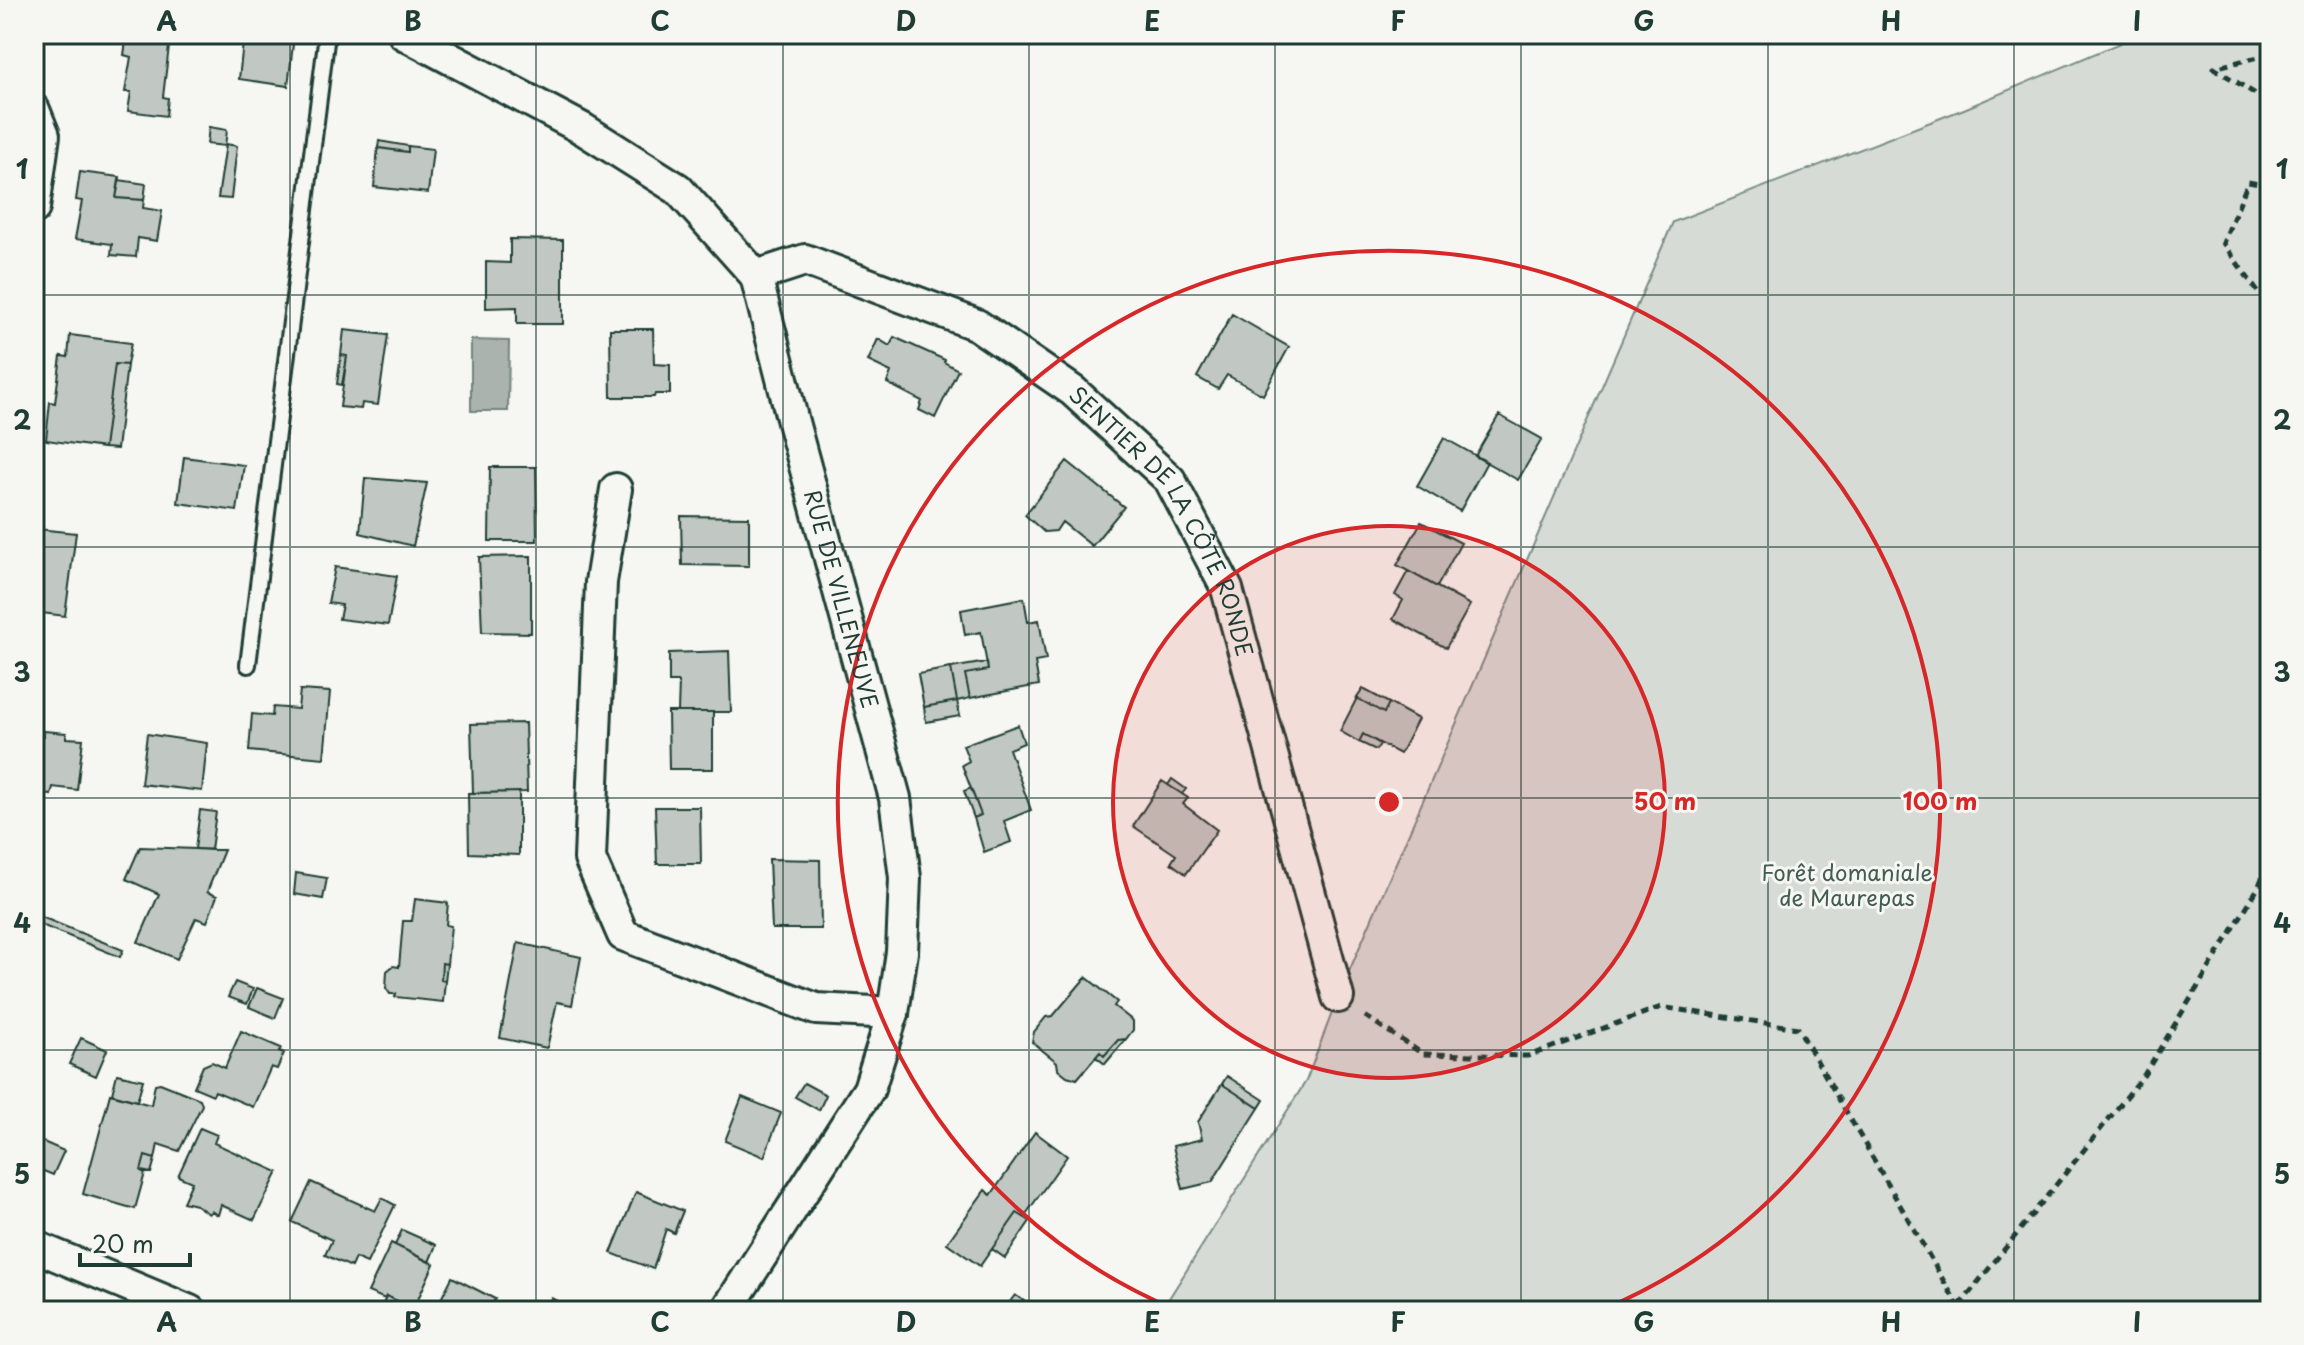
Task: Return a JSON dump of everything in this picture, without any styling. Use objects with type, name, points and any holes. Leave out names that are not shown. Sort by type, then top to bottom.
[{"type":"street","name":"RUE DE VILLENEUVE","points":[[404,34],[583,129],[678,189],[756,276],[895,798],[905,878],[902,952],[893,1013],[869,1089],[726,1311]]},
{"type":"street","points":[[34,110],[44,135],[34,208]]},
{"type":"street","name":"SENTIER DE LA CÔTE RONDE","points":[[756,276],[805,260],[977,325],[1073,391],[1170,480],[1227,589],[1338,997]]},
{"type":"street","points":[[616,489],[601,582],[590,859],[623,935],[816,1009],[893,1013]]},
{"type":"street","points":[[34,1246],[190,1311]]},
{"type":"lane","points":[[248,665],[327,34]]},
{"type":"path","points":[[2270,54],[2214,68],[2270,103]]},
{"type":"path","points":[[2270,186],[2248,182],[2223,243],[2270,309]]},
{"type":"path","points":[[1338,997],[1423,1054],[1528,1056],[1661,1007],[1798,1028],[1960,1309],[2144,1075],[2258,888],[2270,859]]},
{"type":"green space","name":"Forêt domaniale de Maurepas","points":[[2141,34],[2270,34],[2270,1311],[1161,1311],[1306,1081],[1338,997],[1673,222],[1964,109]]},
{"type":"shaded area","points":[[471,340],[509,341],[508,411],[471,411]]},
{"type":"building","points":[[127,34],[170,38],[163,97],[168,98],[166,116],[128,111],[131,92],[125,92],[131,57],[124,55]]},
{"type":"building","points":[[244,34],[294,36],[288,86],[239,79]]},
{"type":"building","points":[[209,127],[227,130],[225,146],[207,144]]},
{"type":"building","points":[[379,141],[408,146],[408,152],[378,148]]},
{"type":"building","points":[[226,144],[237,146],[231,199],[218,198]]},
{"type":"building","points":[[408,146],[433,149],[428,193],[374,187],[378,148],[408,152]]},
{"type":"building","points":[[80,172],[120,177],[116,198],[144,200],[143,208],[162,211],[157,241],[138,238],[136,257],[111,255],[112,244],[75,239],[82,201],[76,200]]},
{"type":"building","points":[[119,180],[146,184],[144,200],[116,198]]},
{"type":"building","points":[[510,239],[563,240],[563,324],[517,324],[517,307],[486,308],[486,262],[510,263]]},
{"type":"building","points":[[1232,314],[1289,347],[1263,395],[1227,375],[1218,389],[1197,377]]},
{"type":"building","points":[[610,329],[653,329],[654,364],[670,365],[670,394],[611,397]]},
{"type":"building","points":[[344,330],[388,335],[378,405],[362,403],[361,409],[340,407],[347,356],[341,355]]},
{"type":"building","points":[[70,335],[131,343],[127,365],[115,364],[104,448],[46,440],[50,402],[55,403],[61,356],[68,357]]},
{"type":"building","points":[[894,337],[945,360],[958,370],[935,418],[919,410],[922,401],[887,383],[891,372],[868,361],[878,339],[890,346]]},
{"type":"building","points":[[341,355],[347,356],[342,385],[337,384]]},
{"type":"building","points":[[115,364],[127,365],[117,449],[104,448]]},
{"type":"building","points":[[1499,415],[1542,439],[1518,480],[1475,456]]},
{"type":"building","points":[[1444,438],[1487,462],[1460,511],[1417,486]]},
{"type":"building","points":[[184,457],[244,465],[237,511],[178,503]]},
{"type":"building","points":[[1067,461],[1124,507],[1092,546],[1062,522],[1056,531],[1044,532],[1025,515]]},
{"type":"building","points":[[490,467],[536,467],[537,541],[489,541]]},
{"type":"building","points":[[365,478],[427,483],[413,546],[360,533]]},
{"type":"building","points":[[681,516],[749,517],[749,566],[682,565]]},
{"type":"building","points":[[1421,522],[1461,543],[1437,587],[1397,565]]},
{"type":"building","points":[[37,529],[76,533],[65,616],[34,612],[34,587],[41,546],[35,546]]},
{"type":"building","points":[[35,546],[41,546],[34,587],[34,555]]},
{"type":"building","points":[[531,556],[531,633],[482,632],[479,557]]},
{"type":"building","points":[[335,567],[397,576],[388,625],[339,619],[342,605],[328,603]]},
{"type":"building","points":[[1408,571],[1470,605],[1446,648],[1393,619],[1403,600],[1395,595]]},
{"type":"building","points":[[1024,598],[1028,622],[1039,620],[1046,660],[1035,662],[1039,685],[970,698],[965,674],[988,670],[981,632],[965,635],[961,610]]},
{"type":"building","points":[[729,651],[731,712],[678,712],[679,682],[669,682],[669,653]]},
{"type":"building","points":[[987,662],[988,670],[965,674],[970,698],[957,701],[951,668]]},
{"type":"building","points":[[951,668],[957,701],[924,707],[918,674]]},
{"type":"building","points":[[1363,689],[1389,703],[1384,713],[1357,698]]},
{"type":"building","points":[[300,690],[330,692],[324,758],[249,751],[252,714],[272,716],[273,707],[298,709]]},
{"type":"building","points":[[1357,698],[1384,713],[1389,703],[1418,719],[1400,754],[1363,734],[1359,742],[1340,731]]},
{"type":"building","points":[[957,701],[960,716],[926,722],[924,707]]},
{"type":"building","points":[[668,712],[713,712],[713,769],[669,769]]},
{"type":"building","points":[[525,723],[527,792],[473,793],[471,724]]},
{"type":"building","points":[[1018,725],[1024,743],[1009,749],[1031,810],[1004,821],[1011,842],[984,852],[974,818],[981,815],[962,765],[969,761],[963,745]]},
{"type":"building","points":[[34,729],[44,731],[44,736],[34,735]]},
{"type":"building","points":[[44,731],[66,733],[66,738],[83,739],[77,790],[53,787],[51,795],[34,792],[34,735],[44,736]]},
{"type":"building","points":[[147,734],[207,743],[202,791],[141,784]]},
{"type":"building","points":[[1363,734],[1380,744],[1376,750],[1359,742]]},
{"type":"building","points":[[1172,779],[1186,789],[1182,794],[1168,785]]},
{"type":"building","points":[[1162,781],[1188,798],[1183,804],[1217,830],[1186,874],[1171,863],[1176,855],[1133,826]]},
{"type":"building","points":[[971,788],[981,815],[974,818],[964,791]]},
{"type":"building","points":[[519,792],[519,855],[469,853],[468,793]]},
{"type":"building","points":[[655,807],[700,807],[701,864],[657,864]]},
{"type":"building","points":[[200,810],[216,812],[211,850],[195,849]]},
{"type":"building","points":[[140,847],[224,850],[207,892],[217,896],[207,922],[196,918],[177,959],[138,942],[159,894],[126,879]]},
{"type":"building","points":[[769,859],[820,860],[821,929],[772,929]]},
{"type":"building","points":[[296,873],[327,878],[323,899],[294,894]]},
{"type":"building","points":[[415,899],[448,903],[446,925],[451,926],[447,964],[442,963],[441,980],[445,981],[443,1002],[395,997],[396,994],[390,994],[386,988],[387,971],[393,966],[399,967],[403,921],[412,921]]},
{"type":"building","points":[[34,914],[123,950],[120,957],[34,922]]},
{"type":"building","points":[[518,943],[581,957],[572,1005],[557,1002],[547,1048],[500,1038]]},
{"type":"building","points":[[442,963],[447,964],[445,981],[441,980]]},
{"type":"building","points":[[1086,977],[1117,1002],[1114,1006],[1133,1021],[1133,1030],[1126,1039],[1118,1040],[1104,1056],[1100,1052],[1077,1079],[1058,1069],[1057,1062],[1032,1042],[1034,1032],[1046,1017],[1053,1016]]},
{"type":"building","points":[[235,982],[253,989],[247,1004],[228,997]]},
{"type":"building","points":[[257,988],[283,998],[275,1018],[249,1007]]},
{"type":"building","points":[[241,1031],[281,1048],[279,1051],[284,1053],[277,1069],[271,1067],[253,1107],[215,1091],[213,1095],[194,1087],[203,1066],[212,1062],[225,1068]]},
{"type":"building","points":[[81,1038],[107,1050],[96,1076],[69,1064]]},
{"type":"building","points":[[1126,1039],[1105,1064],[1096,1057],[1100,1052],[1104,1056],[1118,1040]]},
{"type":"building","points":[[117,1074],[143,1080],[137,1101],[112,1094]]},
{"type":"building","points":[[1227,1076],[1264,1100],[1259,1108],[1222,1084]]},
{"type":"building","points":[[160,1083],[200,1099],[202,1105],[179,1151],[158,1144],[155,1159],[145,1156],[141,1171],[145,1173],[135,1209],[83,1194],[110,1094],[151,1105],[155,1084]]},
{"type":"building","points":[[804,1083],[826,1095],[819,1110],[795,1097]]},
{"type":"building","points":[[1222,1084],[1259,1108],[1212,1182],[1183,1189],[1173,1146],[1202,1139],[1198,1122]]},
{"type":"building","points":[[742,1097],[781,1113],[764,1157],[725,1141]]},
{"type":"building","points":[[200,1128],[217,1135],[214,1143],[278,1172],[254,1220],[221,1205],[218,1215],[183,1202],[192,1182],[178,1176]]},
{"type":"building","points":[[1035,1132],[1067,1156],[1024,1217],[1017,1213],[980,1266],[947,1243],[985,1190],[991,1195]]},
{"type":"building","points":[[41,1141],[64,1151],[53,1175],[34,1167],[34,1157]]},
{"type":"building","points":[[145,1156],[155,1159],[151,1173],[141,1171]]},
{"type":"building","points":[[311,1182],[375,1211],[382,1198],[395,1205],[367,1263],[355,1258],[351,1267],[325,1255],[332,1240],[292,1222]]},
{"type":"building","points":[[636,1192],[683,1211],[674,1233],[666,1229],[653,1269],[611,1253]]},
{"type":"building","points":[[1017,1213],[1030,1221],[1005,1258],[992,1249]]},
{"type":"building","points":[[402,1230],[436,1245],[429,1262],[395,1245]]},
{"type":"building","points":[[391,1243],[434,1264],[414,1308],[368,1292]]},
{"type":"building","points":[[452,1277],[495,1299],[489,1311],[435,1311]]},
{"type":"building","points":[[1015,1295],[1039,1311],[1003,1311]]},
{"type":"building","points":[[386,1296],[414,1308],[412,1311],[397,1311],[383,1304]]},
{"type":"building","points":[[551,1298],[577,1311],[545,1311]]}]
